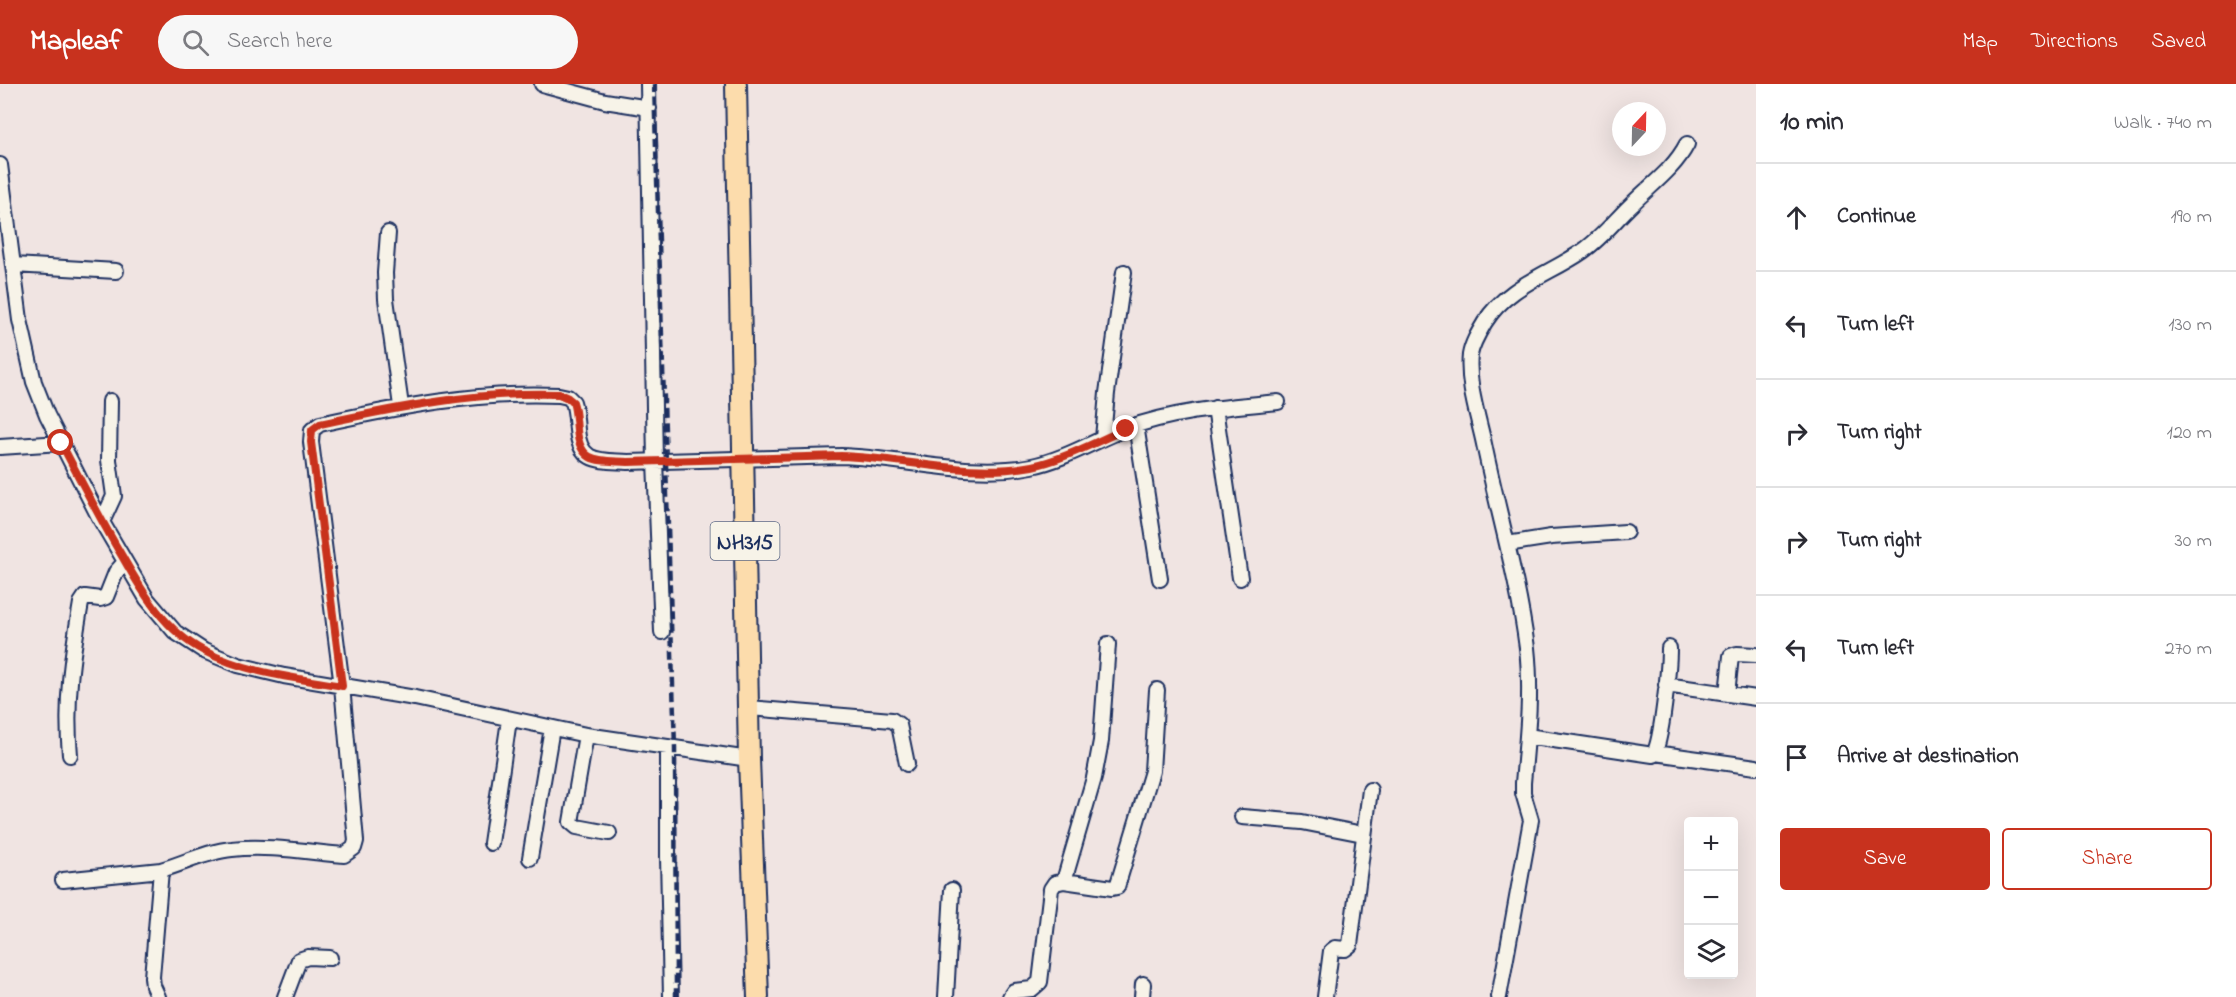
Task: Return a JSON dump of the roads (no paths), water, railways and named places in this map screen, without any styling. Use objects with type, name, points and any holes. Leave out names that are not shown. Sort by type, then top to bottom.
[{"type":"highway","name":"NH315","points":[[736,84],[749,759],[758,997]]},
{"type":"street","points":[[542,84],[605,101],[650,108]]},
{"type":"street","points":[[648,84],[655,461],[662,632]]},
{"type":"street","points":[[1499,997],[1531,820],[1523,794],[1530,679],[1507,544],[1474,400],[1470,355],[1475,338],[1486,319],[1512,294],[1595,241],[1632,203],[1669,170],[1687,144]]},
{"type":"street","points":[[0,165],[9,260],[34,382],[61,443],[102,522],[147,599],[175,632],[204,651],[238,665],[415,698],[586,735],[749,759]]},
{"type":"street","points":[[388,232],[386,299],[401,406]]},
{"type":"street","points":[[9,260],[116,271]]},
{"type":"street","points":[[1103,438],[1124,272]]},
{"type":"street","points":[[63,880],[161,870],[215,852],[233,849],[344,855],[349,852],[356,841],[342,686],[311,436],[315,427],[320,424],[401,406],[443,400],[559,394],[573,402],[578,444],[590,457],[628,462],[874,457],[945,466],[1006,469],[1059,458],[1103,438],[1173,415],[1278,402]]},
{"type":"street","points":[[102,522],[114,496],[109,460],[110,401]]},
{"type":"street","points":[[1215,408],[1239,578]]},
{"type":"street","points":[[1136,426],[1160,579]]},
{"type":"street","points":[[0,447],[61,443]]},
{"type":"street","points":[[1507,544],[1551,537],[1626,532]]},
{"type":"street","points":[[70,755],[68,702],[81,603],[85,597],[100,599],[106,597],[116,572],[125,562]]},
{"type":"street","points":[[1064,881],[1085,809],[1101,741],[1108,644]]},
{"type":"street","points":[[1655,753],[1666,685],[1669,648]]},
{"type":"street","points":[[1728,694],[1731,656],[1756,655]]},
{"type":"street","points":[[1666,685],[1756,698]]},
{"type":"street","points":[[1010,997],[1014,991],[1032,989],[1040,982],[1051,889],[1055,883],[1064,881],[1112,888],[1117,886],[1152,771],[1157,690]]},
{"type":"street","points":[[749,708],[892,720],[899,725],[907,764]]},
{"type":"street","points":[[491,843],[509,720]]},
{"type":"street","points":[[530,858],[552,728]]},
{"type":"street","points":[[586,735],[571,822],[577,826],[609,833]]},
{"type":"street","points":[[1527,736],[1649,755],[1655,753],[1756,767]]},
{"type":"street","points":[[668,747],[671,997]]},
{"type":"street","points":[[1325,997],[1331,951],[1335,948],[1345,949],[1350,945],[1370,790]]},
{"type":"street","points":[[1242,817],[1302,822],[1363,834]]},
{"type":"street","points":[[158,997],[152,976],[161,870]]},
{"type":"street","points":[[946,997],[952,890]]},
{"type":"street","points":[[285,997],[299,960],[308,957],[330,958]]},
{"type":"railway","points":[[654,84],[675,748],[676,997]]}]
